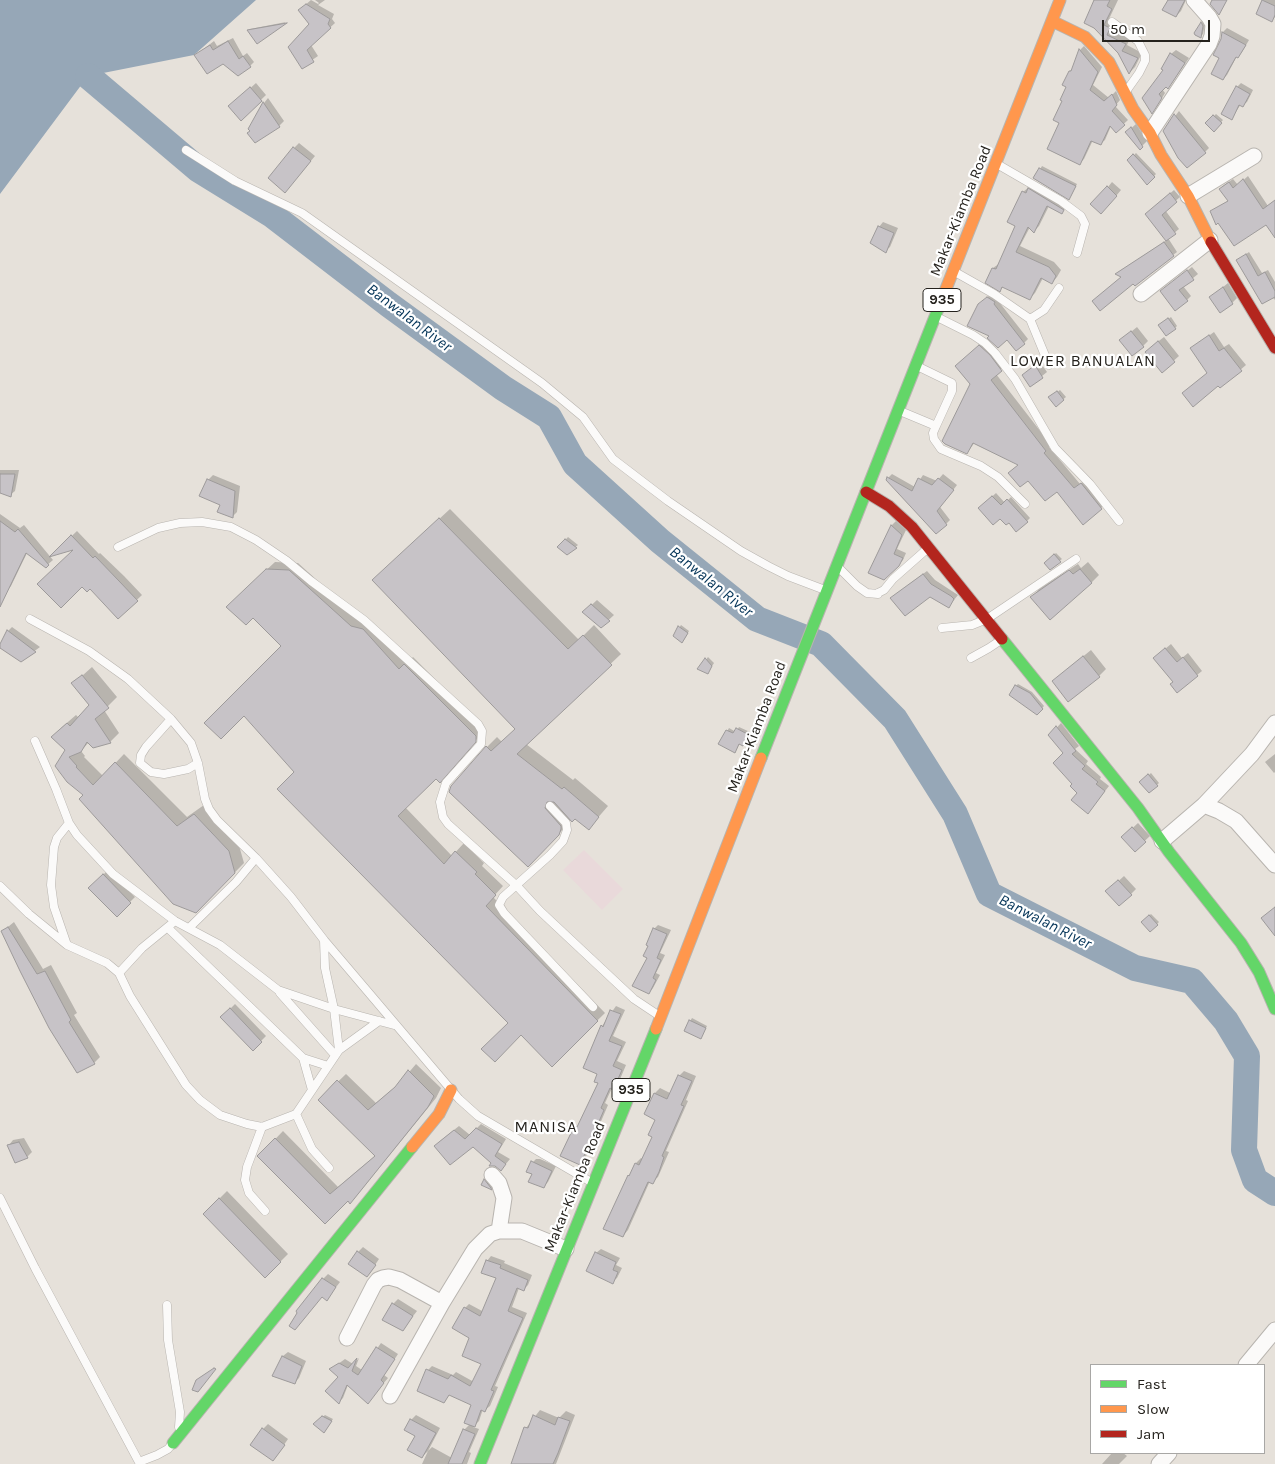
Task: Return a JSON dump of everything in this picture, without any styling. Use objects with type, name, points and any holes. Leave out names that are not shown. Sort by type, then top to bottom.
[{"type":"main road","name":"Makar-Kiamba Road","points":[[480,1464],[661,1016],[836,566],[1060,0]]},
{"type":"main road","points":[[1052,21],[1085,37],[1109,62],[1133,109],[1150,133],[1161,155],[1188,196],[1210,240],[1275,348]]},
{"type":"main road","points":[[866,492],[899,515],[987,619],[1242,943],[1275,1009]]},
{"type":"main road","points":[[173,1443],[433,1122],[451,1090]]},
{"type":"street","points":[[1150,133],[1209,44],[1212,36],[1213,24],[1194,0]]},
{"type":"street","points":[[1188,196],[1254,156]]},
{"type":"street","points":[[1141,294],[1210,240]]},
{"type":"street","points":[[1162,841],[1204,805],[1274,730]]},
{"type":"street","points":[[1204,805],[1236,821],[1275,865]]},
{"type":"street","points":[[492,1175],[499,1183],[504,1198],[499,1231]]},
{"type":"street","points":[[390,1396],[475,1248],[490,1234],[499,1231],[522,1231],[566,1248]]},
{"type":"street","points":[[347,1338],[374,1285],[383,1278],[389,1277],[400,1280],[442,1303]]},
{"type":"street","points":[[1247,1364],[1275,1330]]},
{"type":"street","points":[[1160,1464],[1168,1454]]},
{"type":"lane","points":[[1112,22],[1138,41],[1145,55],[1145,61],[1139,73],[1125,91]]},
{"type":"lane","points":[[186,150],[235,181],[302,213],[542,383],[583,417],[613,459],[668,501],[741,551],[825,595]]},
{"type":"lane","points":[[996,163],[1061,201],[1081,216],[1085,224],[1076,253]]},
{"type":"lane","points":[[953,271],[994,294],[1030,319],[1049,365]]},
{"type":"lane","points":[[1030,319],[1044,310],[1058,288]]},
{"type":"lane","points":[[935,317],[973,335],[995,353],[1015,379],[1055,448],[1090,484],[1119,521]]},
{"type":"lane","points":[[916,365],[952,383],[952,391],[933,433],[934,439],[941,449],[981,466],[998,477],[1026,504]]},
{"type":"lane","points":[[898,410],[936,426]]},
{"type":"lane","points":[[118,548],[158,528],[180,523],[202,522],[231,527],[287,560],[311,581],[364,620],[478,724],[482,732],[481,744],[446,783],[441,794],[440,810],[448,824],[517,886],[540,911],[634,999],[661,1016]]},
{"type":"lane","points":[[836,566],[867,593],[878,594],[928,548]]},
{"type":"lane","points":[[942,628],[972,625],[987,619],[1076,559]]},
{"type":"lane","points":[[30,619],[90,651],[128,679],[171,719],[191,744],[198,763],[202,788],[209,809],[217,820],[291,896],[324,940],[394,1025],[451,1090],[478,1116],[593,1183]]},
{"type":"lane","points":[[971,658],[1002,638]]},
{"type":"lane","points":[[171,719],[146,747],[141,755],[140,762],[152,772],[164,774],[188,769],[198,763]]},
{"type":"lane","points":[[35,741],[69,823],[77,835],[113,874],[175,921],[220,945],[278,990],[337,1053]]},
{"type":"lane","points":[[550,806],[566,823],[566,835],[550,856],[501,900],[500,907],[593,1007]]},
{"type":"lane","points":[[67,945],[54,907],[51,885],[54,847],[57,838],[69,823]]},
{"type":"lane","points":[[189,928],[236,882],[256,858]]},
{"type":"lane","points":[[0,886],[29,914],[67,945],[107,963],[119,973],[130,996],[186,1085],[200,1100],[220,1114],[247,1124],[262,1126],[296,1114],[337,1053],[379,1021]]},
{"type":"lane","points":[[119,973],[142,948],[175,921]]},
{"type":"lane","points":[[168,928],[303,1058],[328,1066]]},
{"type":"lane","points":[[324,940],[325,968],[334,1009],[337,1053]]},
{"type":"lane","points":[[278,990],[334,1009],[394,1025]]},
{"type":"lane","points":[[303,1058],[312,1090]]},
{"type":"lane","points":[[296,1114],[312,1149],[329,1168]]},
{"type":"lane","points":[[262,1126],[247,1167],[245,1180],[249,1193],[265,1211]]},
{"type":"lane","points":[[0,1198],[35,1268],[140,1463],[162,1452],[173,1443],[179,1430],[180,1412],[168,1340],[167,1305]]},
{"type":"shaded area","points":[[584,850],[623,889],[602,910],[563,870]]},
{"type":"water","points":[[0,0],[256,0],[194,55],[88,76],[0,194]]},
{"type":"building","points":[[1094,0],[1110,0],[1107,6],[1112,9],[1104,25],[1110,28],[1107,35],[1126,44],[1122,51],[1138,58],[1129,74],[1118,53],[1094,28],[1084,23]]},
{"type":"building","points":[[1168,0],[1185,0],[1176,17],[1162,10]]},
{"type":"building","points":[[1212,0],[1227,0],[1219,15],[1210,4]]},
{"type":"building","points":[[1262,0],[1275,6],[1275,15],[1272,22],[1256,14]]},
{"type":"building","points":[[306,4],[330,19],[328,24],[331,28],[307,50],[314,62],[302,69],[288,47],[309,24],[298,10]]},
{"type":"building","points":[[1201,22],[1203,26],[1201,38],[1194,33]]},
{"type":"building","points":[[287,23],[257,44],[247,30]]},
{"type":"building","points":[[1222,32],[1246,45],[1238,58],[1236,57],[1223,80],[1211,74],[1219,58],[1213,55],[1221,39]]},
{"type":"building","points":[[228,41],[239,59],[243,56],[251,67],[238,76],[223,64],[207,74],[194,55],[210,45],[213,50]]},
{"type":"building","points":[[1079,49],[1098,72],[1090,90],[1104,101],[1112,94],[1117,105],[1112,111],[1125,125],[1116,133],[1110,126],[1101,145],[1091,141],[1080,165],[1047,149],[1059,123],[1053,120],[1066,87],[1062,85],[1069,71],[1071,71]]},
{"type":"building","points":[[1170,53],[1185,63],[1168,89],[1166,87],[1159,94],[1162,98],[1152,114],[1142,98],[1163,70],[1161,69]]},
{"type":"building","points":[[1236,86],[1250,94],[1243,107],[1239,105],[1232,120],[1221,114]]},
{"type":"building","points":[[250,87],[262,101],[241,121],[228,106]]},
{"type":"building","points":[[263,102],[280,127],[255,143],[247,133],[250,131],[248,129]]},
{"type":"building","points":[[1174,114],[1206,153],[1187,168],[1178,158],[1163,131]]},
{"type":"building","points":[[1213,115],[1222,123],[1214,132],[1205,123]]},
{"type":"building","points":[[1131,127],[1143,147],[1140,150],[1125,132]]},
{"type":"building","points":[[293,147],[311,161],[285,193],[268,178]]},
{"type":"building","points":[[1133,154],[1155,177],[1147,185],[1127,160]]},
{"type":"building","points":[[1039,168],[1076,186],[1069,200],[1033,178]]},
{"type":"building","points":[[1243,179],[1263,209],[1275,200],[1275,238],[1266,225],[1234,246],[1218,223],[1216,225],[1210,211],[1228,201],[1219,189],[1229,182],[1233,188]]},
{"type":"building","points":[[1107,186],[1117,196],[1101,214],[1090,204]]},
{"type":"building","points":[[1028,188],[1064,210],[1062,214],[1047,206],[1034,233],[1028,227],[1016,252],[1049,267],[1056,276],[1052,284],[1041,278],[1030,300],[1002,287],[1000,292],[985,283],[992,268],[996,269],[1015,226],[1007,222],[1022,191],[1026,193]]},
{"type":"building","points":[[1170,193],[1177,202],[1162,215],[1176,234],[1166,241],[1145,214]]},
{"type":"building","points":[[878,226],[894,233],[886,253],[870,243]]},
{"type":"building","points":[[1164,242],[1174,256],[1135,286],[1133,284],[1100,311],[1092,301],[1121,277],[1115,274]]},
{"type":"building","points":[[1246,254],[1258,276],[1265,272],[1275,291],[1275,297],[1262,304],[1236,260]]},
{"type":"building","points":[[1187,270],[1194,280],[1179,290],[1188,301],[1175,311],[1160,291]]},
{"type":"building","points":[[1223,287],[1233,304],[1220,313],[1209,297]]},
{"type":"building","points":[[987,297],[995,302],[994,304],[1025,344],[1016,351],[1007,340],[998,348],[987,338],[989,336],[967,326],[978,304]]},
{"type":"building","points":[[1168,318],[1176,329],[1166,336],[1158,325]]},
{"type":"building","points":[[1131,331],[1144,347],[1132,356],[1119,340]]},
{"type":"building","points":[[1209,335],[1219,351],[1224,348],[1242,371],[1220,388],[1218,386],[1193,407],[1182,393],[1207,373],[1190,348]]},
{"type":"building","points":[[1158,341],[1175,362],[1162,373],[1145,352]]},
{"type":"building","points":[[979,345],[990,355],[1002,371],[991,380],[1046,451],[1044,453],[1074,488],[1081,483],[1102,509],[1083,525],[1057,492],[1045,501],[1028,481],[1020,487],[1008,473],[1018,465],[973,443],[967,454],[942,441],[970,384],[955,366]]},
{"type":"building","points":[[1035,365],[1043,378],[1030,387],[1022,375]]},
{"type":"building","points":[[1057,391],[1064,400],[1056,407],[1048,397]]},
{"type":"building","points":[[0,474],[15,474],[11,497],[0,493]]},
{"type":"building","points":[[887,477],[912,491],[918,478],[932,485],[938,478],[954,490],[937,511],[947,525],[936,534],[886,480]]},
{"type":"building","points":[[207,479],[235,491],[233,518],[217,512],[220,505],[199,496]]},
{"type":"building","points":[[992,496],[1001,505],[1007,499],[1028,522],[1016,532],[1009,523],[1006,525],[1000,519],[993,525],[978,508]]},
{"type":"building","points":[[439,518],[568,649],[583,635],[612,665],[517,754],[562,789],[564,787],[599,817],[589,830],[575,819],[572,822],[554,802],[547,802],[545,808],[561,826],[561,829],[559,835],[528,867],[449,792],[451,786],[486,746],[491,751],[515,729],[372,580]]},
{"type":"building","points":[[0,521],[15,532],[18,529],[49,565],[46,568],[26,553],[0,607]]},
{"type":"building","points":[[891,525],[902,535],[894,554],[903,558],[899,566],[884,580],[868,573]]},
{"type":"building","points":[[71,535],[93,558],[95,556],[138,601],[118,619],[90,589],[87,592],[82,587],[61,608],[37,584],[73,550],[49,557]]},
{"type":"building","points":[[565,539],[577,548],[567,555],[557,547]]},
{"type":"building","points":[[1054,554],[1061,562],[1050,570],[1044,563]]},
{"type":"building","points":[[266,569],[289,570],[351,626],[363,629],[399,669],[404,664],[476,736],[476,742],[440,783],[436,779],[398,816],[444,864],[455,851],[477,872],[475,874],[496,895],[486,906],[598,1021],[552,1067],[521,1035],[495,1062],[481,1049],[508,1023],[277,789],[294,772],[244,716],[221,739],[204,723],[281,646],[253,618],[246,625],[226,607]]},
{"type":"building","points":[[1080,569],[1092,583],[1050,620],[1030,597],[1069,570],[1073,574]]},
{"type":"building","points":[[923,574],[931,584],[954,599],[949,608],[930,597],[905,616],[890,598]]},
{"type":"building","points":[[591,604],[610,621],[601,628],[582,612]]},
{"type":"building","points":[[678,626],[688,633],[682,643],[673,636]]},
{"type":"building","points":[[7,630],[36,652],[21,662],[0,648]]},
{"type":"building","points":[[1165,648],[1177,662],[1183,657],[1198,676],[1177,693],[1170,684],[1173,682],[1153,658]]},
{"type":"building","points":[[1083,656],[1100,677],[1068,702],[1052,681]]},
{"type":"building","points":[[705,658],[712,666],[708,674],[697,669]]},
{"type":"building","points":[[82,675],[109,708],[95,719],[111,743],[93,748],[87,742],[81,752],[69,757],[76,767],[93,785],[115,762],[177,826],[194,814],[229,851],[235,873],[196,913],[173,904],[79,799],[83,795],[67,782],[55,766],[65,750],[51,737],[67,723],[70,726],[89,705],[71,683]]},
{"type":"building","points":[[1015,685],[1030,693],[1043,709],[1037,715],[1009,695]]},
{"type":"building","points":[[1056,726],[1076,751],[1072,754],[1085,766],[1082,769],[1098,782],[1096,784],[1105,791],[1088,814],[1071,800],[1077,793],[1070,786],[1072,784],[1053,763],[1063,753],[1048,735]]},
{"type":"building","points":[[736,728],[749,735],[743,746],[739,744],[735,753],[718,744],[726,730],[733,733]]},
{"type":"building","points":[[1148,774],[1158,786],[1149,793],[1139,782]]},
{"type":"building","points":[[1132,827],[1146,842],[1135,852],[1121,837]]},
{"type":"building","points":[[103,874],[131,903],[117,917],[88,888]]},
{"type":"building","points":[[1118,880],[1132,895],[1119,906],[1105,891]]},
{"type":"building","points":[[1275,907],[1275,936],[1261,918]]},
{"type":"building","points":[[1149,915],[1158,925],[1150,932],[1141,922]]},
{"type":"building","points":[[8,927],[37,974],[45,971],[71,1020],[69,1022],[95,1064],[77,1073],[49,1028],[1,931]]},
{"type":"building","points":[[653,928],[667,934],[657,958],[661,960],[653,978],[656,980],[649,994],[632,986],[647,958],[643,956]]},
{"type":"building","points":[[230,1008],[262,1042],[253,1051],[220,1017]]},
{"type":"building","points":[[610,1010],[621,1014],[609,1041],[622,1046],[613,1066],[622,1070],[613,1090],[610,1088],[601,1108],[604,1110],[580,1165],[560,1156],[570,1135],[577,1127],[598,1083],[594,1082],[597,1074],[583,1068],[601,1025],[603,1027]]},
{"type":"building","points":[[689,1020],[706,1028],[701,1039],[684,1031]]},
{"type":"building","points":[[408,1070],[434,1096],[428,1107],[350,1204],[348,1201],[325,1224],[257,1156],[275,1138],[330,1194],[375,1156],[318,1100],[337,1080],[368,1110],[395,1087]]},
{"type":"building","points":[[678,1075],[692,1081],[681,1105],[684,1106],[662,1156],[664,1157],[659,1172],[653,1184],[648,1182],[623,1237],[603,1229],[628,1175],[635,1163],[639,1165],[652,1137],[648,1135],[655,1120],[644,1114],[654,1093],[667,1099]]},
{"type":"building","points":[[476,1128],[502,1144],[495,1156],[506,1164],[501,1171],[495,1166],[489,1166],[491,1163],[473,1147],[450,1165],[434,1146],[454,1130],[465,1139]]},
{"type":"building","points":[[19,1142],[28,1158],[15,1163],[7,1145]]},
{"type":"building","points":[[531,1161],[552,1171],[544,1188],[528,1182],[532,1174],[526,1172]]},
{"type":"building","points":[[484,1179],[491,1188],[492,1190],[481,1185]]},
{"type":"building","points":[[219,1198],[281,1262],[265,1278],[203,1214]]},
{"type":"building","points":[[357,1251],[376,1265],[367,1277],[348,1264]]},
{"type":"building","points":[[595,1252],[616,1262],[613,1270],[618,1272],[613,1284],[586,1271]]},
{"type":"building","points":[[486,1260],[501,1265],[500,1268],[528,1280],[524,1291],[517,1288],[508,1311],[523,1318],[491,1390],[494,1391],[485,1412],[481,1410],[475,1427],[464,1423],[471,1405],[449,1395],[444,1403],[417,1391],[426,1369],[448,1379],[451,1375],[470,1386],[481,1364],[462,1356],[469,1338],[452,1328],[464,1307],[480,1316],[496,1278],[481,1273]]},
{"type":"building","points":[[322,1278],[336,1287],[327,1301],[322,1297],[295,1330],[289,1326],[297,1313],[296,1311]]},
{"type":"building","points":[[392,1303],[413,1316],[403,1331],[382,1320]]},
{"type":"building","points":[[376,1347],[395,1359],[381,1380],[384,1383],[368,1404],[347,1385],[339,1404],[325,1391],[338,1377],[329,1369],[339,1363],[348,1368],[357,1358],[352,1371],[358,1375]]},
{"type":"building","points":[[282,1356],[302,1366],[295,1384],[272,1376]]},
{"type":"building","points":[[214,1368],[216,1369],[198,1392],[192,1390],[196,1380]]},
{"type":"building","points":[[533,1415],[555,1425],[558,1417],[570,1421],[558,1453],[553,1464],[511,1464],[524,1427],[528,1428]]},
{"type":"building","points":[[322,1416],[332,1421],[324,1433],[313,1424]]},
{"type":"building","points":[[410,1419],[436,1433],[422,1458],[407,1450],[415,1436],[404,1430]]},
{"type":"building","points":[[262,1428],[285,1445],[273,1461],[250,1445]]},
{"type":"building","points":[[463,1429],[475,1434],[462,1464],[448,1464]]},
{"type":"waterway","name":"Banwalan River","points":[[88,76],[199,170],[272,215],[388,304],[503,388],[549,417],[575,464],[660,541],[757,619],[821,644],[895,719],[955,814],[989,894],[1135,968],[1192,981],[1226,1021],[1247,1056],[1244,1150],[1255,1180],[1275,1193]]},
{"type":"traffic: fast","points":[[761,758],[940,304]]},
{"type":"traffic: fast","points":[[1002,639],[1138,808],[1169,852],[1241,943],[1259,972],[1275,1009]]},
{"type":"traffic: fast","points":[[480,1464],[656,1029]]},
{"type":"traffic: fast","points":[[173,1443],[412,1147]]},
{"type":"traffic: slow","points":[[940,304],[1060,0]]},
{"type":"traffic: slow","points":[[1052,21],[1085,37],[1109,62],[1133,109],[1150,133],[1161,155],[1188,196],[1211,242]]},
{"type":"traffic: slow","points":[[656,1029],[761,758]]},
{"type":"traffic: slow","points":[[412,1147],[439,1114],[451,1090]]},
{"type":"traffic: jam","points":[[1211,242],[1275,348]]},
{"type":"traffic: jam","points":[[866,492],[889,506],[912,527],[1002,639]]},
{"type":"district","name":"LOWER BANUALAN","points":[[1083,361]]},
{"type":"district","name":"MANISA","points":[[546,1127]]}]
